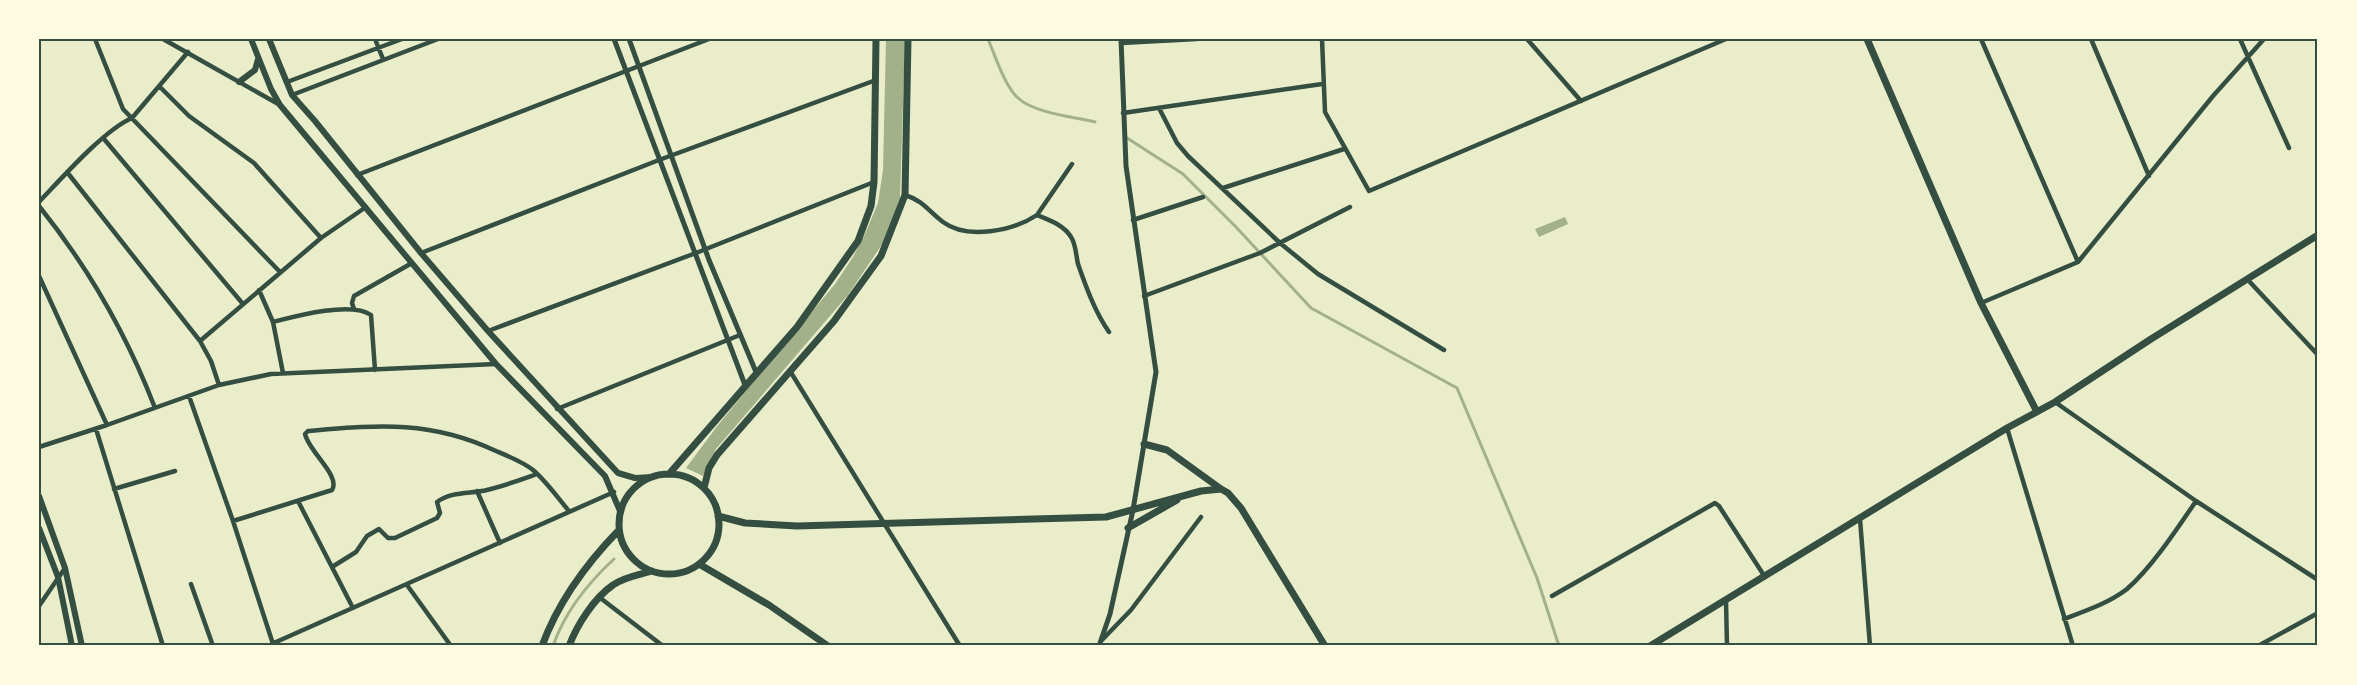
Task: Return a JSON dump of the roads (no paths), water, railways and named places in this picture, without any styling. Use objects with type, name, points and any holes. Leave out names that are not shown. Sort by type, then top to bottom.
[{"type":"main road","points":[[251,39],[280,105],[496,364],[606,476],[620,511],[619,530],[622,543],[640,565],[652,572]]},
{"type":"main road","points":[[269,39],[292,95],[488,331],[618,473],[635,478],[669,474],[688,478],[704,488],[714,501],[719,527],[713,548],[699,564],[684,572],[668,574],[652,572],[630,577],[614,585],[599,597],[570,646]]},
{"type":"main road","points":[[669,474],[796,327],[858,241],[871,206],[874,182],[876,39]]},
{"type":"main road","points":[[704,488],[709,468],[717,455],[834,321],[881,256],[905,195],[908,39]]},
{"type":"main road","points":[[1867,39],[1981,303],[2037,412]]},
{"type":"main road","points":[[239,82],[255,70],[258,59]]},
{"type":"main road","points":[[1650,646],[2007,428],[2055,402],[2318,235]]},
{"type":"main road","points":[[1144,444],[1167,450],[1228,493],[1241,508],[1325,646]]},
{"type":"main road","points":[[620,511],[632,490],[652,477]]},
{"type":"main road","points":[[718,516],[745,523],[777,525],[1106,517],[1201,490],[1221,489]]},
{"type":"main road","points":[[39,496],[65,568],[82,646]]},
{"type":"main road","points":[[1128,528],[1184,496]]},
{"type":"main road","points":[[39,528],[58,577],[72,646]]},
{"type":"main road","points":[[542,646],[559,607],[570,590],[619,530]]},
{"type":"main road","points":[[699,564],[769,605],[828,646]]},
{"type":"street","points":[[95,39],[119,101],[132,118],[280,272]]},
{"type":"street","points":[[163,39],[280,105]]},
{"type":"street","points":[[375,39],[383,59]]},
{"type":"street","points":[[287,82],[402,39]]},
{"type":"street","points":[[292,95],[438,39]]},
{"type":"street","points":[[614,39],[745,385]]},
{"type":"street","points":[[629,39],[706,249],[756,372]]},
{"type":"street","points":[[357,175],[709,39]]},
{"type":"street","points":[[1100,643],[1110,614],[1132,510],[1156,372],[1133,220],[1123,113],[1121,41],[1197,39]]},
{"type":"street","points":[[1322,39],[1325,112],[1368,191],[1726,39]]},
{"type":"street","points":[[1527,39],[1581,101]]},
{"type":"street","points":[[1981,39],[2078,262]]},
{"type":"street","points":[[2091,39],[2149,176]]},
{"type":"street","points":[[2240,39],[2289,148]]},
{"type":"street","points":[[1981,303],[2078,262],[2264,39]]},
{"type":"street","points":[[155,408],[140,367],[101,294],[39,204],[67,172],[120,124],[132,118],[188,52]]},
{"type":"street","points":[[421,253],[659,160],[876,80]]},
{"type":"street","points":[[1123,113],[1323,84]]},
{"type":"street","points":[[160,87],[189,116],[254,163],[321,238]]},
{"type":"street","points":[[1159,108],[1177,143],[1188,156],[1280,243],[1318,274],[1444,351]]},
{"type":"street","points":[[104,139],[243,304]]},
{"type":"street","points":[[1223,188],[1344,149]]},
{"type":"street","points":[[905,195],[918,199],[941,221],[954,229],[968,232],[992,230],[1029,220],[1036,215],[1072,164]]},
{"type":"street","points":[[67,172],[200,341],[219,385]]},
{"type":"street","points":[[488,331],[696,253],[874,182]]},
{"type":"street","points":[[1133,220],[1203,197]]},
{"type":"street","points":[[200,341],[321,238],[366,207]]},
{"type":"street","points":[[1144,296],[1260,254],[1350,207]]},
{"type":"street","points":[[1036,215],[1058,224],[1072,237],[1085,281],[1102,322],[1109,332]]},
{"type":"street","points":[[354,309],[352,303],[354,296],[412,263]]},
{"type":"street","points":[[39,276],[107,425]]},
{"type":"street","points":[[2248,280],[2318,355]]},
{"type":"street","points":[[259,290],[273,322],[283,373]]},
{"type":"street","points":[[273,322],[301,315],[354,309],[365,310],[371,315],[375,370]]},
{"type":"street","points":[[557,409],[740,336]]},
{"type":"street","points":[[39,447],[219,385],[271,374],[496,364]]},
{"type":"street","points":[[790,371],[960,646]]},
{"type":"street","points":[[189,396],[233,521],[270,645],[614,492]]},
{"type":"street","points":[[2055,402],[2196,501],[2318,580]]},
{"type":"street","points":[[233,521],[332,490],[335,486],[335,479],[311,449],[305,434],[359,426],[443,431],[477,442],[509,456],[537,474],[569,511]]},
{"type":"street","points":[[2007,428],[2073,646]]},
{"type":"street","points":[[96,429],[164,646]]},
{"type":"street","points":[[114,489],[175,471]]},
{"type":"street","points":[[332,567],[356,552],[367,536],[379,529],[388,538],[395,538],[437,518],[440,513],[437,502],[442,499],[537,474]]},
{"type":"street","points":[[477,491],[500,543]]},
{"type":"street","points":[[298,501],[354,608]]},
{"type":"street","points":[[2064,619],[2101,604],[2126,589],[2174,533],[2196,501]]},
{"type":"street","points":[[1552,596],[1715,503],[1765,577]]},
{"type":"street","points":[[1100,643],[1131,610],[1202,517]]},
{"type":"street","points":[[1860,519],[1870,646]]},
{"type":"street","points":[[39,606],[65,568]]},
{"type":"street","points":[[191,584],[213,646]]},
{"type":"street","points":[[407,585],[451,646]]},
{"type":"street","points":[[599,597],[663,646]]},
{"type":"street","points":[[1726,601],[1727,646]]},
{"type":"street","points":[[2258,646],[2318,613]]},
{"type":"waterway","points":[[988,39],[1005,79],[1018,98],[1044,111],[1095,122]]},
{"type":"waterway","points":[[1127,138],[1183,174],[1311,308],[1457,388],[1537,578],[1559,646]]},
{"type":"waterway","points":[[553,646],[570,610],[595,578],[614,559]]}]
